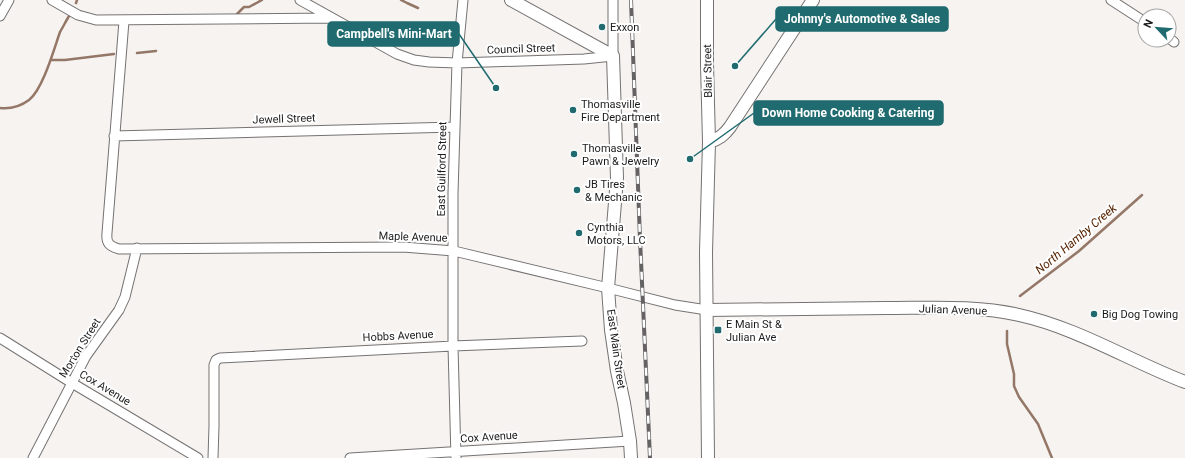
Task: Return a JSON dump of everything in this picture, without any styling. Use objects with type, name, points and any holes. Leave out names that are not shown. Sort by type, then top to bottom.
[{"type":"street","points":[[0,16],[8,0]]},
{"type":"street","points":[[52,0],[78,15],[96,20],[124,21],[334,18]]},
{"type":"street","name":"Council Street","points":[[300,0],[397,54],[414,60],[457,63],[584,59],[613,56]]},
{"type":"street","name":"East Guilford Street","points":[[456,455],[453,346],[453,193],[457,63],[463,0]]},
{"type":"street","points":[[511,0],[613,56]]},
{"type":"street","name":"East Main Street","points":[[613,0],[613,56],[617,178],[608,288],[611,330],[630,441],[631,458]]},
{"type":"street","name":"Blair Street","points":[[707,0],[709,142]]},
{"type":"street","points":[[708,458],[706,230],[709,142],[720,138],[725,134],[813,0]]},
{"type":"street","points":[[1111,0],[1137,17]]},
{"type":"street","points":[[114,136],[124,21]]},
{"type":"street","name":"Jewell Street","points":[[114,136],[455,127]]},
{"type":"street","name":"Maple Avenue","points":[[114,136],[106,240],[111,246],[119,249],[403,247],[454,251],[675,305],[707,310]]},
{"type":"street","name":"Morton Street","points":[[33,458],[86,356],[118,310],[124,297],[137,248]]},
{"type":"street","name":"Julian Avenue","points":[[707,310],[937,308],[976,309],[1013,314],[1062,328],[1159,372],[1185,382]]},
{"type":"street","name":"Cox Avenue","points":[[0,338],[198,458]]},
{"type":"street","name":"Hobbs Avenue","points":[[212,458],[214,426],[214,365],[216,360],[220,358],[582,341]]},
{"type":"street","name":"Cox Avenue","points":[[350,458],[456,455],[630,441]]},
{"type":"waterway","points":[[237,14],[244,7],[249,7],[262,0]]},
{"type":"waterway","points":[[401,0],[418,8]]},
{"type":"waterway","points":[[0,108],[8,108],[19,105],[26,102],[34,95],[43,78],[60,32],[69,16]]},
{"type":"waterway","points":[[137,53],[156,51]]},
{"type":"waterway","points":[[51,60],[65,60],[114,54]]},
{"type":"waterway","name":"North Hamby Creek","points":[[1020,296],[1079,251],[1142,195]]},
{"type":"waterway","name":"North Hamby Creek","points":[[1007,331],[1007,344],[1014,374],[1014,386],[1019,397],[1038,424],[1052,458]]},
{"type":"railway","points":[[631,0],[650,458]]},
{"type":"place","name":"Exxon","points":[[602,27]]},
{"type":"place","name":"Johnny's Automotive & Sales","points":[[735,66]]},
{"type":"place","name":"Campbell's Mini-Mart","points":[[496,88]]},
{"type":"place","name":"Thomasville Fire Department","points":[[573,110]]},
{"type":"place","name":"Thomasville Pawn & Jewelry","points":[[574,154]]},
{"type":"place","name":"Down Home Cooking & Catering","points":[[690,159]]},
{"type":"place","name":"JB Tires & Mechanic","points":[[577,190]]},
{"type":"place","name":"Cynthia Motors, LLC","points":[[579,233]]},
{"type":"place","name":"Big Dog Towing","points":[[1094,314]]},
{"type":"place","name":"E Main St & Julian Ave","points":[[718,330]]}]
